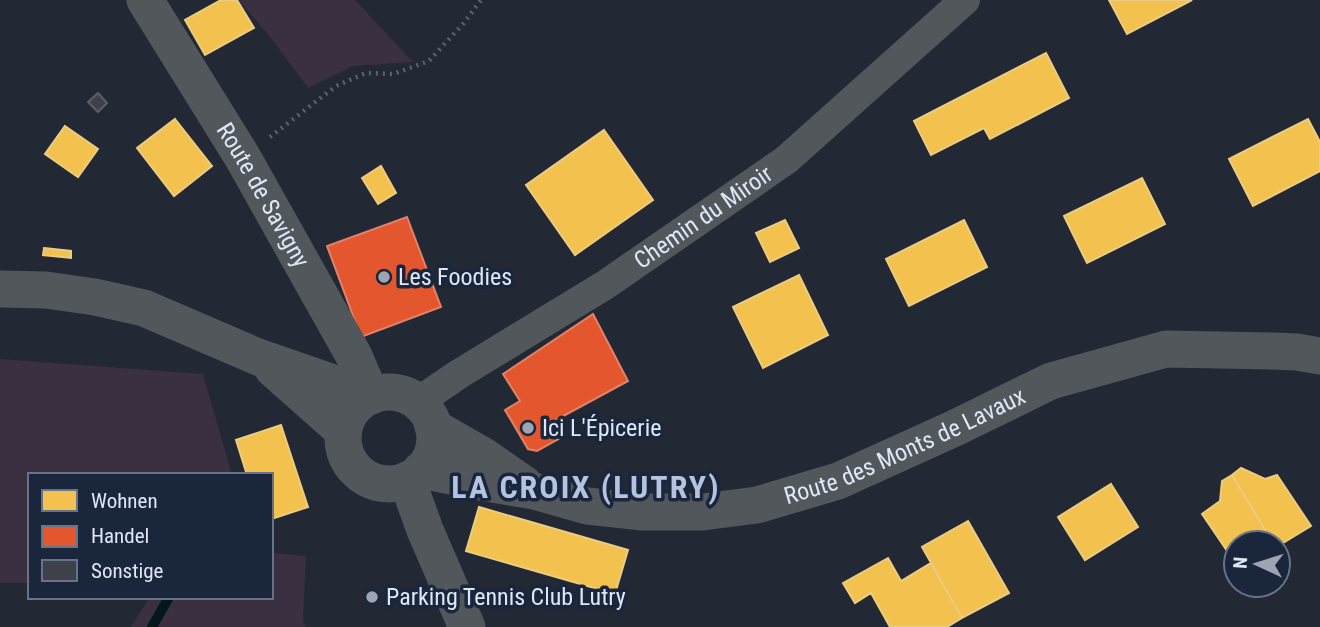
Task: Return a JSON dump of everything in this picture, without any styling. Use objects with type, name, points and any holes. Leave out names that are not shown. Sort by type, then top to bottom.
[{"type":"street","name":"Route de Savigny","points":[[145,0],[249,169],[354,356],[370,396]]},
{"type":"street","name":"Chemin du Miroir","points":[[425,414],[459,374],[604,285],[786,160],[965,0]]},
{"type":"street","points":[[0,289],[46,290],[144,308],[258,357],[370,396]]},
{"type":"street","name":"Route des Monts de Lavaux","points":[[414,475],[474,481],[534,491],[587,506],[643,513],[703,512],[757,505],[838,481],[956,428],[1051,381],[1166,349],[1273,351],[1320,356]]},
{"type":"street","points":[[258,357],[343,431]]},
{"type":"street","points":[[382,392],[394,392],[407,396],[425,414],[434,442],[430,458],[414,475],[394,484],[380,484],[366,479],[355,470],[343,445],[343,431],[348,416],[357,404],[382,392]]},
{"type":"street","name":"Route des Monts de Lavaux","points":[[425,414],[534,491]]},
{"type":"street","points":[[414,475],[425,530],[467,627]]},
{"type":"path","points":[[266,140],[336,86],[366,73],[393,74],[429,61],[481,0]]},
{"type":"shaded area","points":[[238,0],[355,0],[413,62],[353,66],[308,88],[267,33]]},
{"type":"shaded area","points":[[0,359],[203,374],[231,473],[28,473],[28,583],[0,583]]},
{"type":"shaded area","points":[[273,553],[306,556],[303,621],[306,627],[131,627],[149,599],[273,599]]},
{"type":"building: Wohnen","points":[[221,0],[237,0],[254,28],[205,55],[185,20]]},
{"type":"building: Wohnen","points":[[1109,0],[1192,0],[1127,34]]},
{"type":"building: Wohnen","points":[[1046,53],[1069,98],[990,139],[984,128],[931,155],[914,121]]},
{"type":"building: Wohnen","points":[[175,119],[212,166],[174,196],[137,148]]},
{"type":"building: Wohnen","points":[[1308,119],[1320,142],[1320,171],[1253,206],[1229,159]]},
{"type":"building: Wohnen","points":[[65,126],[98,149],[78,177],[45,154]]},
{"type":"building: Wohnen","points":[[604,130],[653,200],[575,255],[526,185]]},
{"type":"building: Wohnen","points":[[381,166],[396,193],[378,204],[362,178]]},
{"type":"building: Wohnen","points":[[1142,178],[1165,224],[1087,263],[1064,216]]},
{"type":"building: Wohnen","points":[[785,220],[799,248],[770,262],[756,233]]},
{"type":"building: Wohnen","points":[[964,220],[987,267],[909,306],[886,259]]},
{"type":"building: Wohnen","points":[[44,248],[71,251],[71,258],[43,255]]},
{"type":"building: Wohnen","points":[[799,275],[828,335],[763,368],[733,307]]},
{"type":"building: Wohnen","points":[[281,425],[308,507],[273,518],[273,473],[246,473],[236,440]]},
{"type":"building: Wohnen","points":[[1241,468],[1265,479],[1277,475],[1311,526],[1292,538],[1292,529],[1265,529],[1232,475]]},
{"type":"building: Wohnen","points":[[1232,475],[1265,529],[1222,529],[1222,543],[1202,514],[1220,501],[1222,481]]},
{"type":"building: Wohnen","points":[[1111,484],[1138,527],[1085,560],[1058,517]]},
{"type":"building: Wohnen","points":[[479,507],[628,550],[615,594],[466,551]]},
{"type":"building: Wohnen","points":[[968,521],[1009,593],[962,618],[922,547]]},
{"type":"building: Wohnen","points":[[888,558],[901,581],[931,563],[962,618],[947,627],[890,627],[871,593],[855,603],[843,583]]},
{"type":"building: Handel","name":"Les Foodies","points":[[407,217],[441,307],[361,337],[327,246]]},
{"type":"building: Handel","points":[[593,314],[628,381],[554,421],[562,437],[537,451],[528,449],[505,410],[520,401],[503,374]]},
{"type":"building: Sonstige","points":[[98,93],[107,103],[98,112],[88,102]]},
{"type":"waterway","points":[[152,627],[168,599]]},
{"type":"place","name":"Les Foodies","points":[[384,277]]},
{"type":"place","name":"Ici L'Épicerie","points":[[528,428]]},
{"type":"place","name":"Parking Tennis Club Lutry","points":[[372,597]]},
{"type":"district","name":"LA CROIX (LUTRY)","points":[[586,487]]}]
